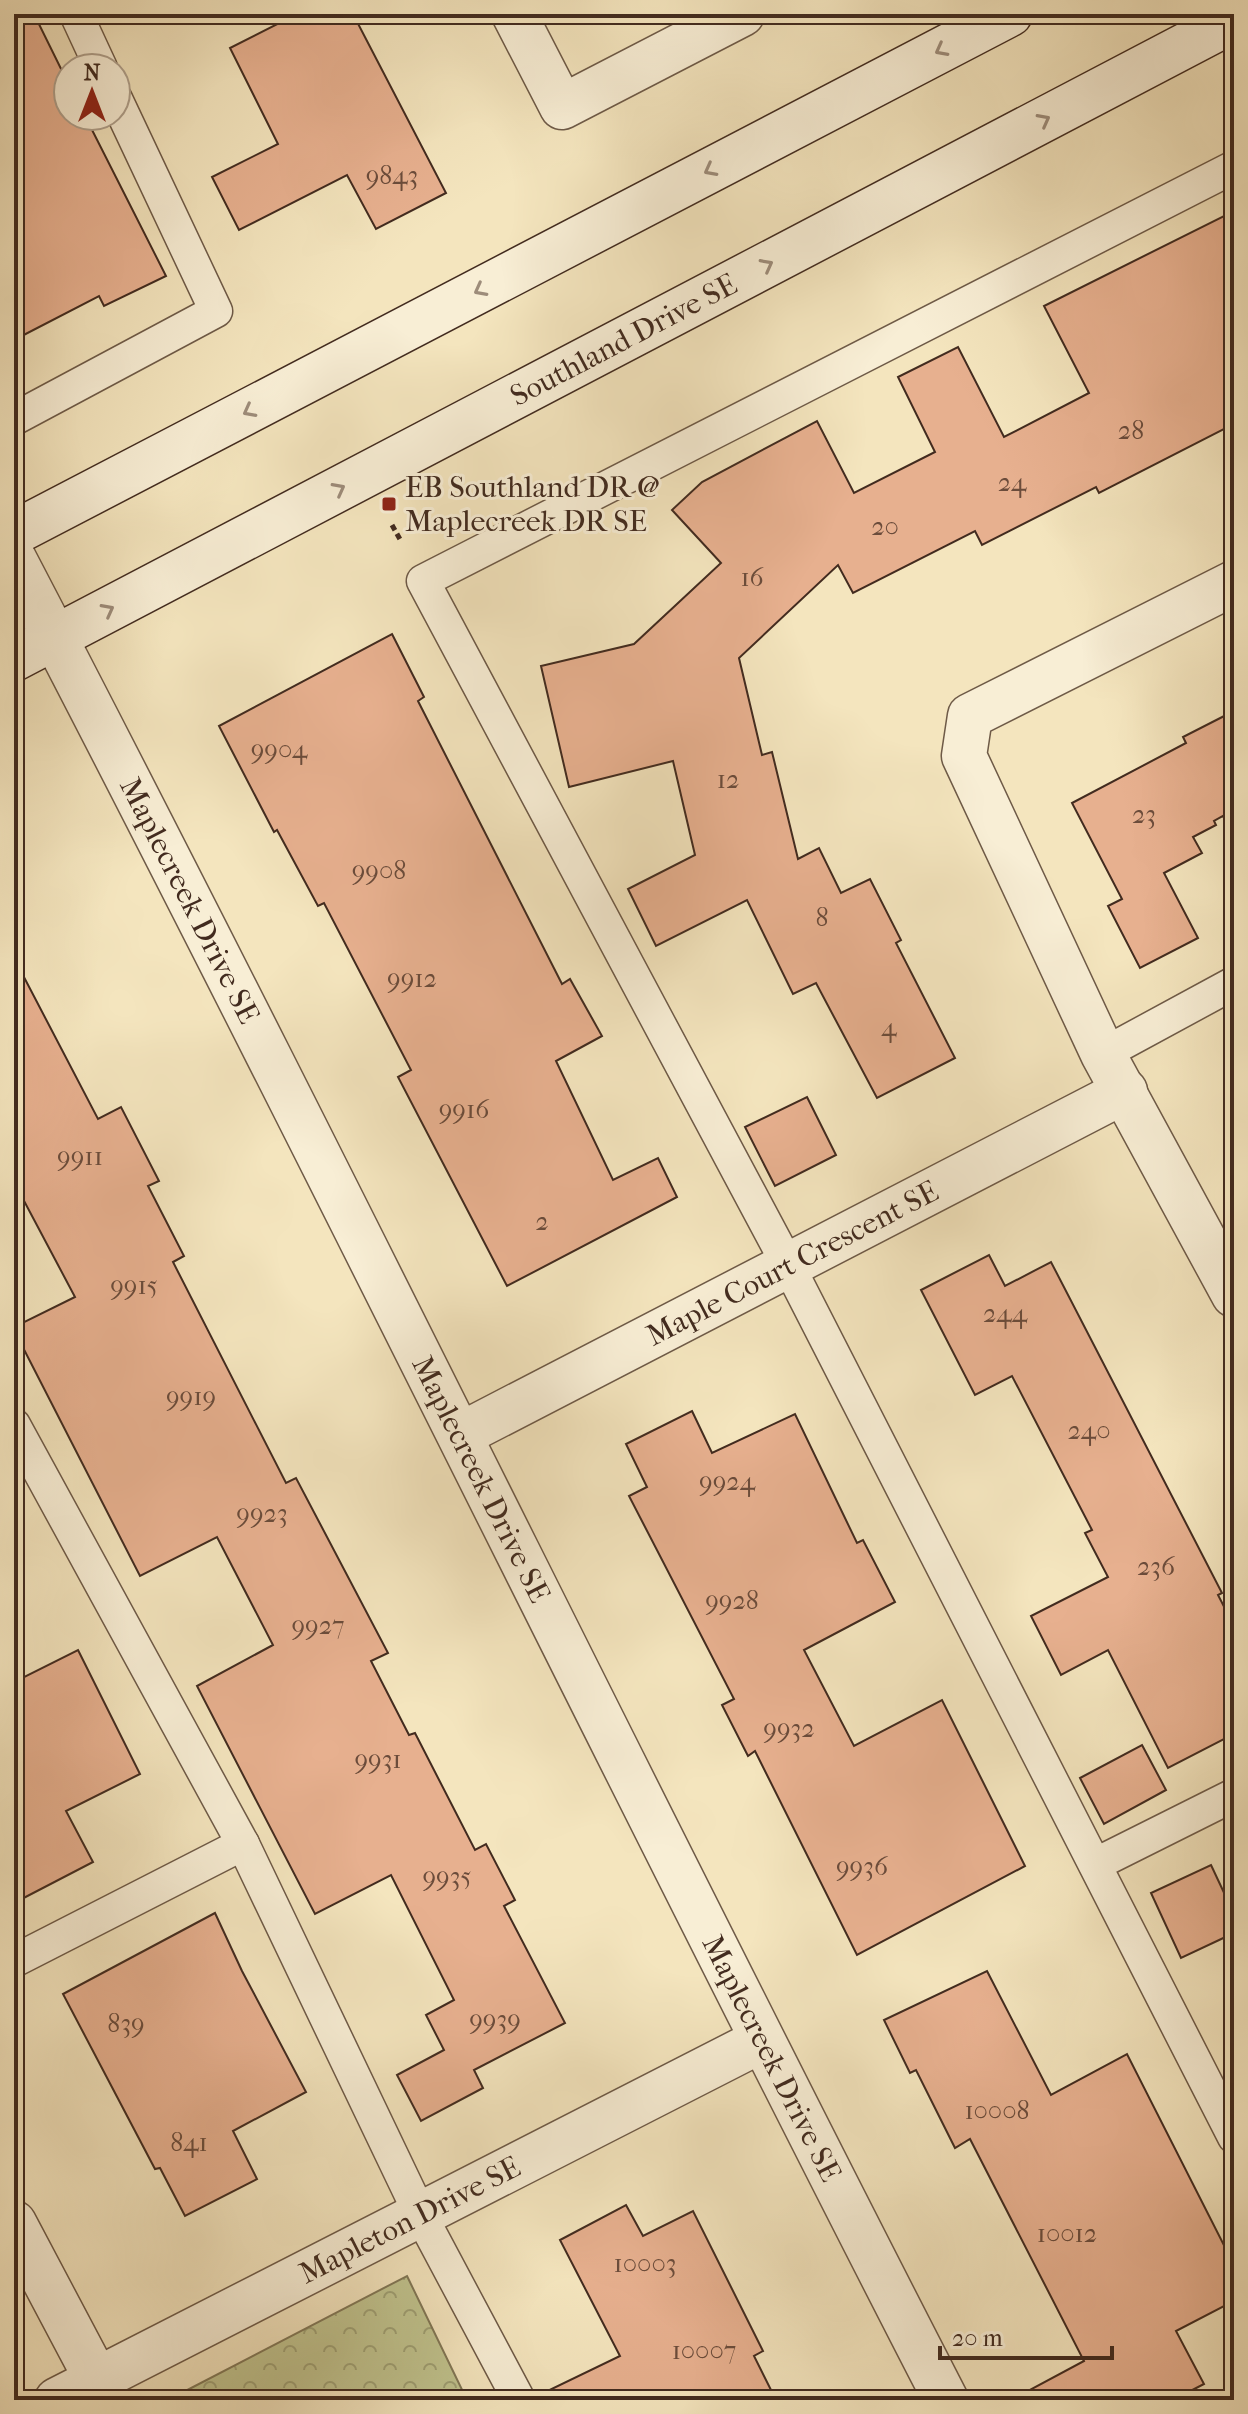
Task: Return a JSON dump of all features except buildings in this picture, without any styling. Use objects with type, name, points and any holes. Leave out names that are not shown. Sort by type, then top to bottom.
[{"type":"street","points":[[514,14],[562,107],[742,14]]},
{"type":"street","points":[[14,533],[1010,14]]},
{"type":"street","name":"Southland Drive SE","points":[[14,659],[1234,20]]},
{"type":"street","name":"Maplecreek Drive SE","points":[[14,559],[460,1435],[760,2041],[946,2400]]},
{"type":"street","points":[[1234,583],[970,716],[964,756],[1103,1054],[1234,1295]]},
{"type":"street","name":"Maple Court Crescent SE","points":[[460,1435],[1125,1091]]},
{"type":"street","name":"Mapleton Drive SE","points":[[57,2400],[760,2041]]},
{"type":"street","points":[[14,2223],[97,2380]]},
{"type":"lane","points":[[76,14],[94,52]]},
{"type":"lane","points":[[14,419],[216,311],[132,132]]},
{"type":"lane","points":[[1234,167],[423,581],[788,1265],[1234,2137]]},
{"type":"lane","points":[[1103,1054],[1234,983]]},
{"type":"lane","points":[[14,1425],[243,1844],[420,2214],[519,2400]]},
{"type":"lane","points":[[1096,1864],[1234,1795]]},
{"type":"lane","points":[[14,1961],[243,1844]]},
{"type":"green space","points":[[407,2276],[467,2400],[168,2400]]},
{"type":"place","name":"EB Southland DR @ Maplecreek DR SE","points":[[389,504]]}]
